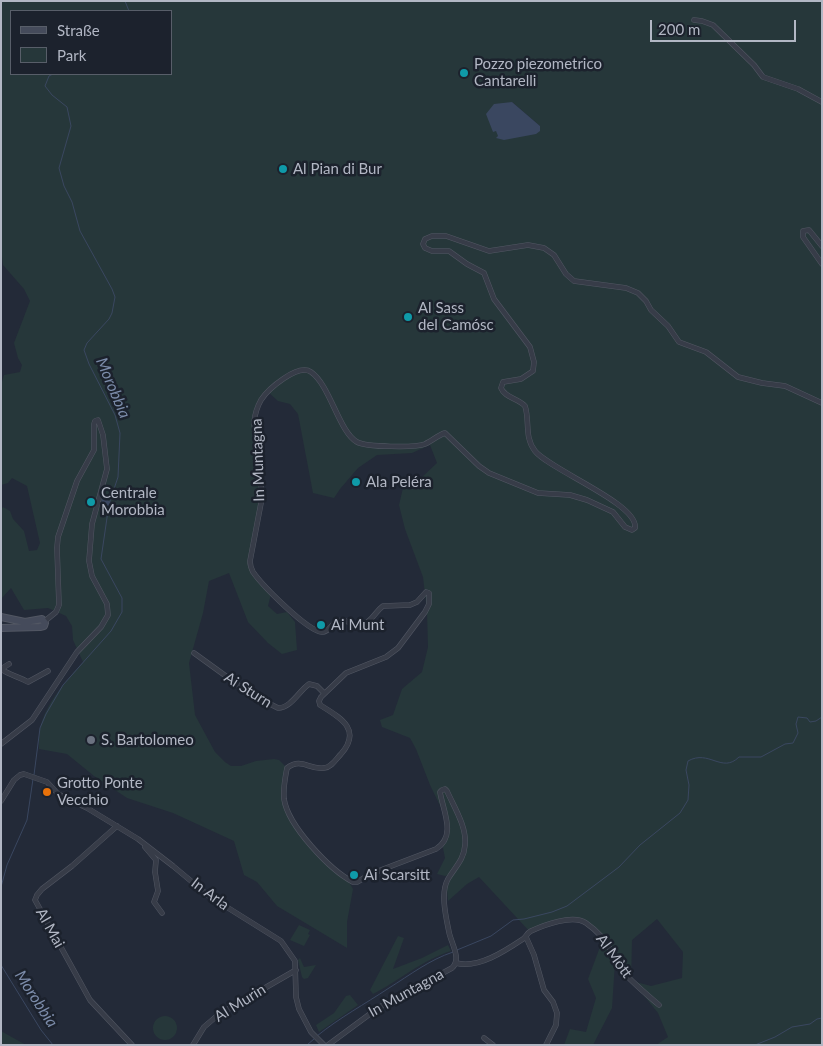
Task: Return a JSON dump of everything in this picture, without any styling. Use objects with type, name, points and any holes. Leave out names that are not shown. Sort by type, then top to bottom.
[{"type":"street","points":[[694,20],[713,25],[766,79],[798,89],[822,102]]},
{"type":"street","points":[[822,246],[809,230],[803,231],[803,237],[822,264]]},
{"type":"street","name":"In Muntagna","points":[[326,1045],[366,1016],[452,968],[456,963],[456,956],[451,944],[444,891],[448,879],[460,863],[466,844],[462,825],[444,789],[440,792],[445,805],[448,830],[444,843],[436,849],[353,882],[348,880],[316,851],[302,834],[291,816],[284,800],[287,768],[292,764],[300,763],[316,768],[328,767],[344,751],[350,741],[351,734],[346,725],[336,714],[320,705],[319,701],[324,693],[346,673],[386,657],[398,648],[426,612],[429,604],[429,593],[426,592],[417,602],[410,605],[383,606],[365,623],[360,624],[343,620],[334,623],[326,632],[321,632],[290,611],[257,577],[250,567],[250,561],[262,493],[254,422],[255,412],[262,398],[282,380],[306,370],[311,372],[320,382],[344,426],[355,441],[372,446],[422,445],[445,433],[475,463],[489,473],[538,493],[570,494],[587,500],[613,512],[625,527],[632,530],[635,528],[636,525],[628,512],[604,495],[547,461],[534,450],[528,436],[525,406],[519,400],[504,393],[501,388],[505,382],[521,378],[533,371],[534,362],[530,347],[494,299],[484,273],[449,251],[428,250],[424,246],[423,242],[428,237],[443,236],[486,251],[524,245],[540,247],[552,253],[566,274],[574,281],[626,288],[638,293],[651,310],[668,326],[679,342],[706,352],[738,377],[786,386],[822,403]]},
{"type":"street","points":[[1,628],[44,626],[45,622],[56,612],[60,602],[58,537],[77,481],[94,450],[94,424],[98,420],[101,424],[106,446],[107,469],[92,524],[89,561],[92,576],[107,604],[108,615],[101,627],[77,652],[32,720],[1,744]]},
{"type":"street","points":[[1,617],[21,622],[42,619],[45,622]]},
{"type":"street","name":"Ai Sturn","points":[[194,653],[252,695],[278,708],[283,708],[287,705],[309,684],[317,686],[324,693]]},
{"type":"street","points":[[10,664],[1,669],[10,675],[28,682],[48,671]]},
{"type":"street","name":"In Arla","points":[[1,800],[20,775],[49,783],[58,794],[117,826],[143,843],[209,896],[282,941],[294,958],[296,997],[299,1008],[311,1032],[319,1041],[326,1045]]},
{"type":"street","name":"Al Mai","points":[[117,826],[72,866],[42,889],[35,900],[90,1000],[132,1045]]},
{"type":"street","points":[[143,843],[156,860],[155,872],[158,892],[154,902],[162,913]]},
{"type":"street","name":"Al Mòtt","points":[[456,963],[466,965],[477,963],[526,937],[530,932],[567,919],[576,919],[583,921],[596,931],[603,939],[618,966],[659,1006]]},
{"type":"street","points":[[526,937],[534,955],[544,990],[555,1008],[557,1021],[551,1028],[546,1045]]},
{"type":"street","name":"Al Murin","points":[[193,1045],[204,1027],[218,1015],[296,970]]},
{"type":"street","points":[[484,1038],[493,1045]]},
{"type":"green space","points":[[1,1],[822,1],[822,1045],[656,1045],[668,1037],[658,1013],[632,981],[651,986],[682,978],[683,952],[657,919],[632,940],[631,983],[615,962],[612,1008],[593,1045],[564,1045],[570,1029],[586,1032],[596,998],[588,979],[603,939],[593,928],[572,919],[530,932],[479,877],[467,884],[448,901],[447,889],[452,874],[445,876],[437,874],[445,858],[443,848],[449,824],[410,738],[382,727],[380,720],[393,715],[402,689],[422,672],[428,647],[427,611],[423,577],[405,529],[399,505],[403,488],[420,479],[437,463],[430,445],[412,453],[377,455],[358,468],[334,498],[313,493],[298,414],[290,404],[278,401],[268,392],[255,413],[262,493],[250,567],[271,594],[268,606],[277,614],[287,612],[295,622],[297,650],[282,654],[268,643],[248,622],[229,573],[209,581],[203,613],[189,663],[195,715],[215,752],[231,766],[241,766],[256,761],[274,759],[279,760],[287,768],[284,800],[291,816],[316,851],[348,880],[353,889],[347,922],[347,948],[277,906],[257,882],[244,875],[234,841],[173,813],[127,798],[94,776],[67,754],[39,749],[40,729],[46,711],[57,693],[83,662],[73,640],[72,626],[66,616],[48,608],[24,610],[11,588],[1,599],[1,510],[3,507],[10,511],[13,519],[24,531],[29,551],[37,550],[40,543],[27,486],[12,478],[8,483],[1,485],[1,385],[4,375],[20,372],[22,365],[14,343],[30,301],[24,289],[3,265],[1,250]],"holes":[[[512,102],[540,126],[499,137],[496,130]]]},
{"type":"green space","points":[[299,925],[310,930],[308,934],[310,935],[304,946],[290,940]]},
{"type":"green space","points":[[398,936],[404,938],[393,969],[422,958],[448,945],[451,951],[420,965],[373,994],[370,990]]},
{"type":"green space","points":[[300,958],[304,967],[316,965],[308,978],[304,979],[302,977],[298,960]]},
{"type":"green space","points":[[350,995],[358,1005],[319,1032],[316,1025],[334,1013],[346,996]]},
{"type":"green space","points":[[165,1016],[174,1019],[177,1028],[174,1037],[165,1040],[156,1037],[153,1028],[156,1019]]},
{"type":"green space","points":[[1,1031],[26,1045],[1,1045]]},
{"type":"water","points":[[512,102],[540,126],[540,131],[536,134],[504,140],[496,138],[498,136],[496,131],[493,132],[486,114],[494,104]]},
{"type":"waterway","name":"Morobbia","points":[[125,1],[129,10]]},
{"type":"waterway","name":"Morobbia","points":[[34,775],[40,728],[46,714],[63,685],[111,631],[122,612],[122,598],[101,559],[109,504],[118,477],[120,433],[115,415],[89,364],[84,350],[87,343],[109,319],[115,297],[80,231],[72,202],[64,186],[59,168],[71,126],[67,107],[52,95],[45,86],[51,75]]},
{"type":"waterway","name":"Morobbia","points":[[104,501],[109,504]]},
{"type":"waterway","points":[[457,950],[491,936],[513,920],[552,912],[567,906],[619,867],[640,845],[680,813],[688,800],[689,785],[686,770],[688,761],[702,758],[727,763],[733,762],[739,757],[761,757],[785,744],[793,743],[798,733],[796,724],[798,717],[807,718],[810,722],[822,717]]},
{"type":"waterway","name":"Morobbia","points":[[1,887],[7,865],[27,820],[33,779]]},
{"type":"waterway","points":[[317,1036],[343,1017],[420,968],[453,952]]},
{"type":"waterway","name":"Morobbia","points":[[1,965],[41,1030],[53,1045]]},
{"type":"waterway","points":[[755,1045],[775,1037],[792,1027],[810,1024],[822,1018]]},
{"type":"waterway","points":[[307,1045],[314,1039]]},
{"type":"place","name":"Pozzo piezometrico Cantarelli","points":[[464,73]]},
{"type":"place","name":"Al Pian di Bur","points":[[283,169]]},
{"type":"place","name":"Al Sass del Camósc","points":[[408,317]]},
{"type":"place","name":"Ala Peléra","points":[[356,482]]},
{"type":"place","name":"Centrale Morobbia","points":[[91,502]]},
{"type":"place","name":"Ai Munt","points":[[321,625]]},
{"type":"place","name":"S. Bartolomeo","points":[[91,740]]},
{"type":"place","name":"Grotto Ponte Vecchio","points":[[47,792]]},
{"type":"place","name":"Ai Scarsitt","points":[[354,875]]}]
